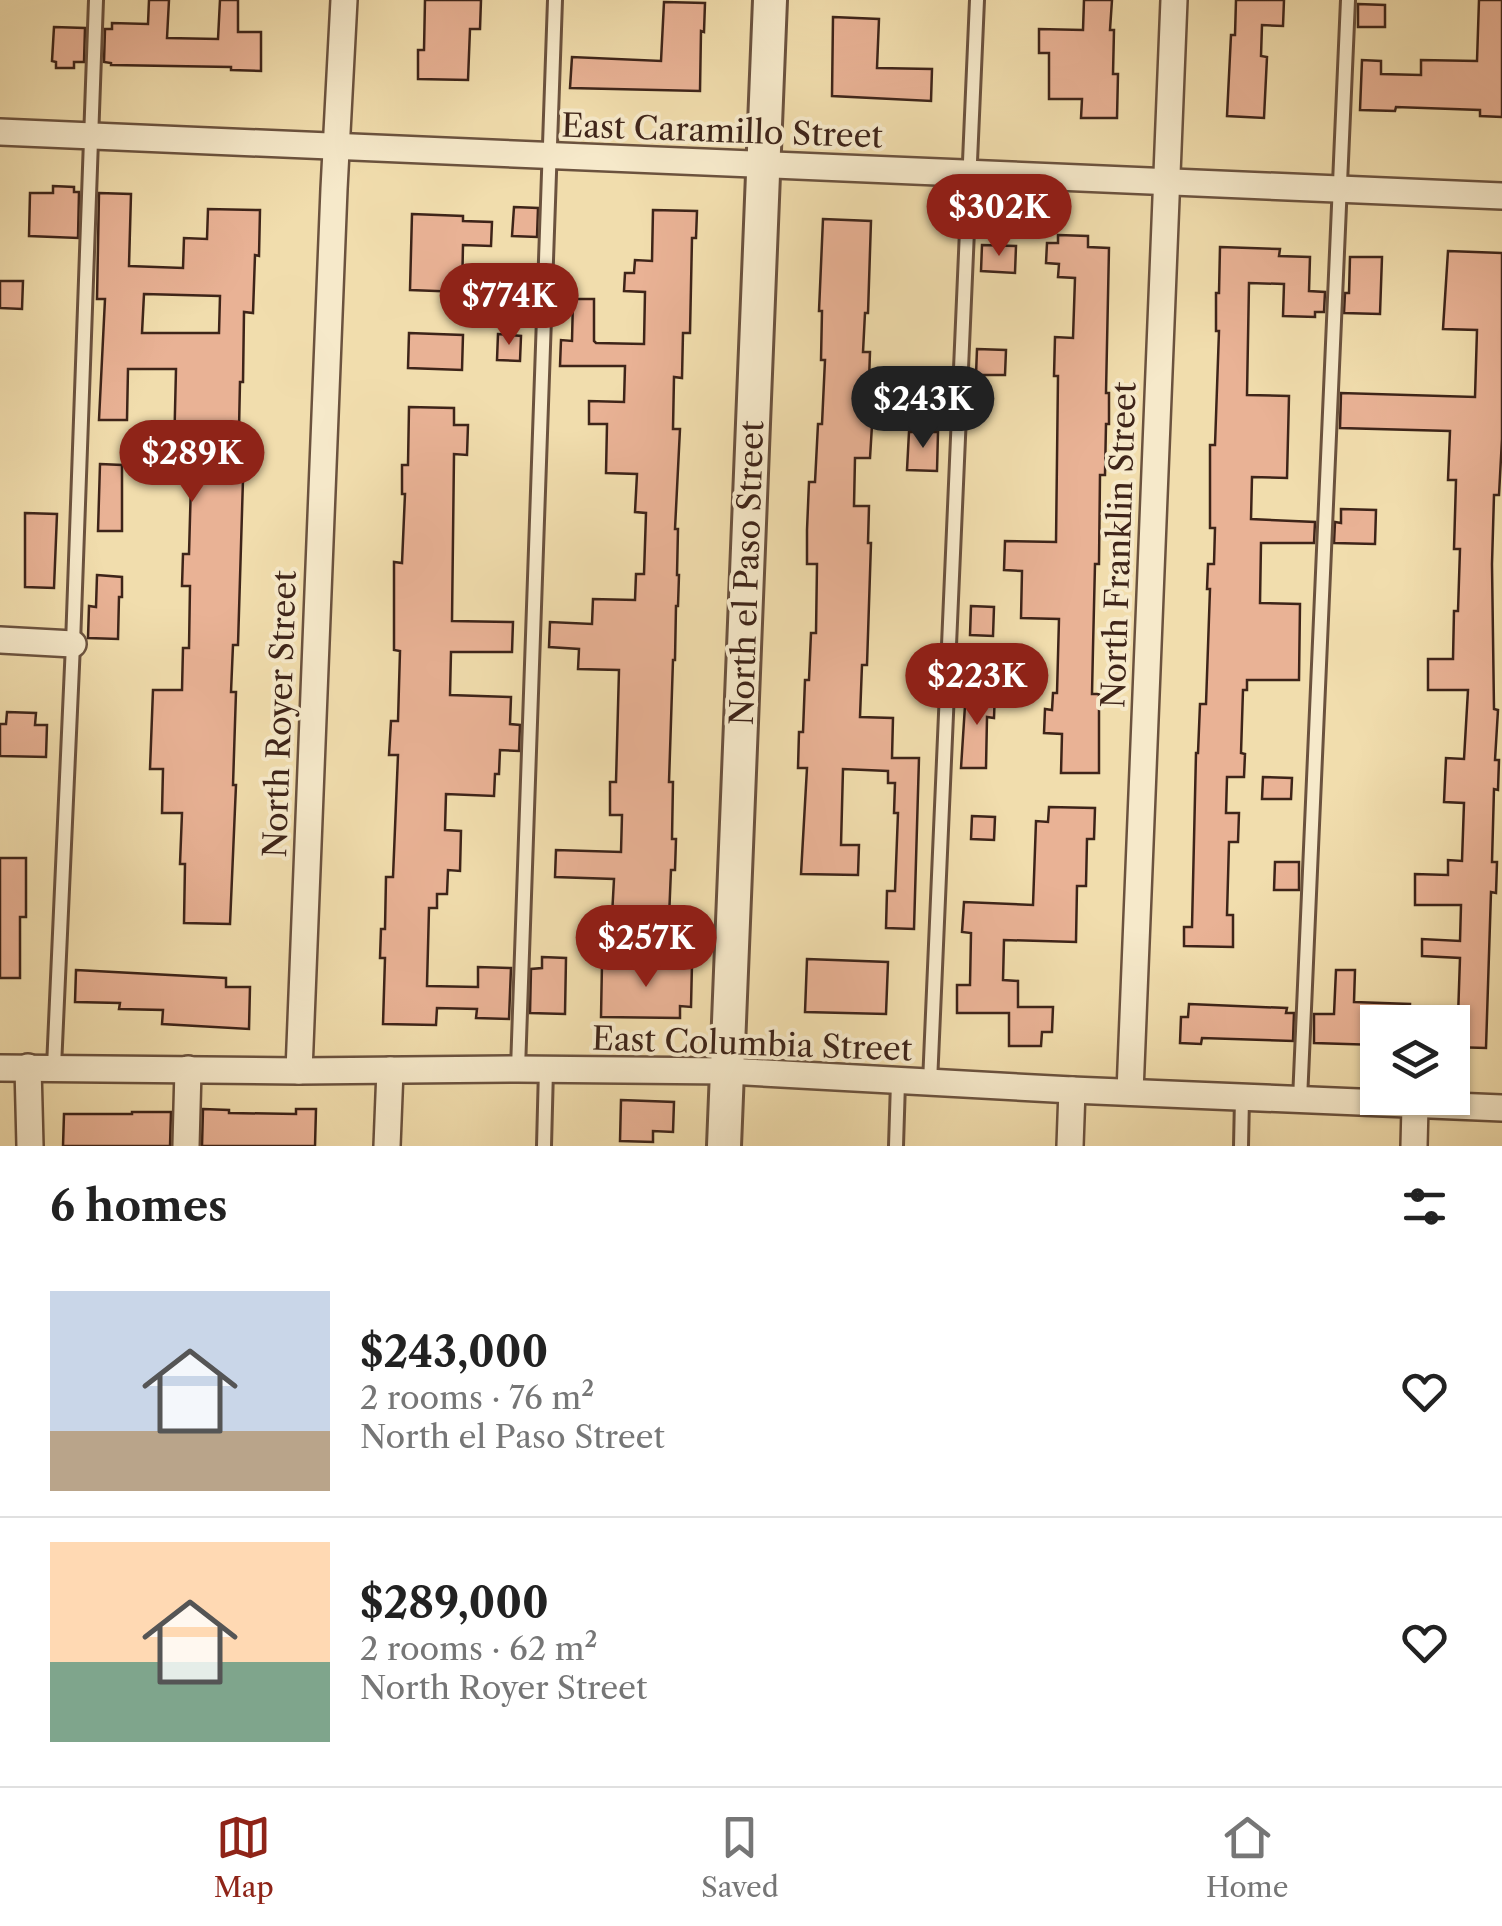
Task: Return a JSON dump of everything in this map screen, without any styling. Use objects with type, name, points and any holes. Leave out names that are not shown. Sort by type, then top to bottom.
[{"type":"street","name":"North Royer Street","points":[[299,1072],[344,0]]},
{"type":"street","name":"North el Paso Street","points":[[724,1146],[770,0]]},
{"type":"street","name":"North Franklin Street","points":[[1130,1092],[1174,0]]},
{"type":"street","name":"East Caramillo Street","points":[[0,132],[1502,196]]},
{"type":"street","points":[[0,640],[72,644]]},
{"type":"street","points":[[30,1146],[41,1067]]},
{"type":"street","name":"East Columbia Street","points":[[0,1068],[728,1071],[1360,1103]]},
{"type":"street","points":[[186,1146],[188,1069]]},
{"type":"street","points":[[388,1146],[390,1070]]},
{"type":"street","points":[[1070,1146],[1072,1090]]},
{"type":"street","name":"East Columbia Street","points":[[1470,1107],[1502,1108]]},
{"type":"street","points":[[1414,1146],[1415,1115]]},
{"type":"lane","points":[[41,1067],[72,644],[96,0]]},
{"type":"lane","points":[[518,1069],[555,0]]},
{"type":"lane","points":[[930,1083],[977,0]]},
{"type":"lane","points":[[1300,1100],[1348,0]]},
{"type":"lane","points":[[544,1146],[546,1069]]},
{"type":"lane","points":[[896,1146],[898,1082]]},
{"type":"lane","points":[[1241,1146],[1242,1098]]},
{"type":"building","points":[[149,0],[169,0],[167,38],[218,39],[220,0],[238,0],[238,32],[261,32],[261,71],[104,62],[105,29],[112,29],[112,23],[148,24]]},
{"type":"building","points":[[425,0],[481,0],[480,29],[470,29],[468,80],[418,79],[418,50],[424,50]]},
{"type":"building","points":[[1084,0],[1112,0],[1110,30],[1114,30],[1113,74],[1118,74],[1117,118],[1081,118],[1082,99],[1049,99],[1049,53],[1039,53],[1039,29],[1083,30]]},
{"type":"building","points":[[1236,0],[1284,0],[1283,26],[1262,25],[1261,56],[1267,57],[1264,118],[1227,116]]},
{"type":"building","points":[[1479,0],[1502,0],[1502,117],[1480,116],[1480,110],[1360,110],[1362,60],[1381,61],[1381,74],[1421,75],[1421,60],[1477,61]]},
{"type":"building","points":[[664,2],[705,3],[700,91],[570,88],[572,57],[661,61]]},
{"type":"building","points":[[1358,4],[1385,5],[1385,27],[1358,27]]},
{"type":"building","points":[[833,17],[879,19],[877,68],[932,69],[931,101],[832,96]]},
{"type":"building","points":[[54,27],[85,28],[84,62],[74,62],[74,68],[56,68],[52,61]]},
{"type":"building","points":[[53,186],[74,187],[74,192],[79,192],[78,238],[29,236],[30,193],[53,193]]},
{"type":"building","points":[[99,193],[131,194],[129,266],[183,268],[184,238],[207,239],[208,209],[260,210],[253,313],[244,312],[240,382],[239,429],[249,429],[248,447],[244,446],[238,645],[233,645],[231,692],[236,692],[236,785],[230,924],[184,923],[182,813],[162,813],[163,769],[150,769],[153,690],[182,690],[183,648],[189,648],[190,586],[182,586],[183,554],[189,554],[191,482],[149,481],[150,451],[174,452],[176,369],[128,369],[127,420],[99,420],[105,299],[97,299]],"holes":[[[144,294],[220,296],[219,333],[142,333]]]},
{"type":"building","points":[[514,207],[538,208],[537,237],[512,236]]},
{"type":"building","points":[[653,210],[697,211],[696,238],[692,238],[690,333],[683,333],[682,378],[674,377],[673,429],[680,429],[675,529],[679,575],[669,782],[673,782],[672,839],[676,839],[669,918],[612,916],[614,879],[555,877],[556,850],[621,852],[622,815],[610,815],[610,782],[616,782],[619,670],[578,669],[579,649],[549,647],[550,622],[592,624],[593,599],[635,600],[636,574],[644,574],[646,513],[635,512],[637,474],[606,473],[607,424],[589,424],[589,401],[624,402],[625,366],[560,366],[561,340],[572,341],[573,299],[594,299],[596,343],[644,344],[645,292],[624,291],[625,273],[634,273],[635,260],[652,261]]},
{"type":"building","points":[[412,214],[463,216],[463,221],[492,222],[491,246],[463,245],[462,292],[410,290]]},
{"type":"building","points":[[823,219],[871,221],[863,352],[870,352],[870,458],[855,458],[854,506],[869,506],[871,543],[867,665],[862,665],[860,717],[893,718],[892,758],[919,758],[914,929],[886,928],[887,891],[895,891],[898,813],[894,813],[895,783],[888,783],[888,771],[843,769],[841,845],[859,845],[858,875],[801,874],[807,768],[798,768],[799,732],[803,732],[811,633],[816,633],[817,564],[807,564],[807,530],[809,482],[815,482],[818,424],[822,424],[825,360],[821,360],[819,311]]},
{"type":"building","points":[[1058,235],[1088,236],[1088,247],[1109,248],[1109,424],[1105,475],[1100,475],[1092,694],[1099,694],[1099,773],[1061,773],[1062,734],[1044,733],[1045,709],[1052,710],[1053,693],[1057,693],[1059,619],[1021,618],[1022,571],[1004,570],[1005,541],[1056,542],[1055,337],[1073,338],[1075,278],[1058,277],[1059,264],[1046,263],[1047,243],[1058,243]]},
{"type":"building","points":[[982,245],[1016,246],[1015,273],[981,271]]},
{"type":"building","points":[[1220,247],[1280,249],[1279,256],[1310,257],[1309,291],[1325,292],[1324,312],[1315,312],[1315,317],[1283,316],[1284,284],[1249,283],[1247,395],[1289,396],[1287,478],[1252,477],[1251,519],[1315,522],[1314,543],[1261,543],[1260,603],[1300,604],[1299,680],[1247,680],[1247,690],[1243,690],[1244,777],[1227,777],[1226,813],[1239,813],[1238,842],[1229,842],[1227,915],[1233,915],[1233,947],[1184,946],[1184,927],[1192,927],[1196,753],[1200,704],[1206,704],[1208,564],[1214,564],[1210,445],[1215,445]]},
{"type":"building","points":[[1448,251],[1502,253],[1502,439],[1499,495],[1494,495],[1492,564],[1494,709],[1498,710],[1495,760],[1499,760],[1498,790],[1494,789],[1492,862],[1497,862],[1496,893],[1491,892],[1486,1048],[1470,1048],[1470,1005],[1458,1005],[1460,958],[1422,956],[1422,939],[1460,941],[1461,905],[1415,905],[1415,874],[1448,875],[1448,860],[1462,861],[1464,803],[1444,802],[1446,758],[1464,759],[1468,690],[1428,690],[1428,659],[1453,659],[1454,611],[1458,611],[1460,549],[1454,549],[1456,480],[1448,480],[1450,431],[1340,428],[1341,393],[1475,397],[1477,330],[1443,329]]},
{"type":"building","points":[[1350,257],[1382,257],[1380,314],[1344,313]]},
{"type":"building","points":[[0,281],[23,281],[22,309],[0,308]]},
{"type":"building","points":[[409,333],[463,335],[462,370],[408,368]]},
{"type":"building","points":[[498,334],[521,336],[520,361],[497,360]]},
{"type":"building","points":[[977,349],[1006,350],[1005,375],[976,375]]},
{"type":"building","points":[[409,407],[454,408],[454,425],[468,425],[467,455],[454,454],[452,621],[513,622],[512,652],[451,652],[450,695],[511,697],[510,724],[520,725],[519,751],[500,750],[494,796],[446,794],[445,830],[461,831],[460,871],[448,870],[447,894],[437,894],[437,908],[429,908],[427,986],[478,987],[478,967],[511,968],[509,1019],[476,1018],[477,1009],[437,1008],[436,1025],[383,1024],[385,958],[380,958],[381,929],[385,929],[386,877],[393,877],[398,755],[389,755],[391,721],[398,721],[400,651],[394,650],[394,562],[402,563],[402,465],[408,465]]},
{"type":"building","points":[[909,432],[938,432],[937,471],[907,470]]},
{"type":"building","points":[[100,464],[122,465],[122,531],[98,531]]},
{"type":"building","points":[[1341,509],[1376,510],[1375,544],[1334,543],[1335,522],[1341,523]]},
{"type":"building","points":[[25,513],[57,514],[54,588],[25,587]]},
{"type":"building","points":[[97,575],[122,577],[118,639],[88,638],[89,606],[96,607]]},
{"type":"building","points":[[971,606],[994,607],[993,636],[970,635]]},
{"type":"building","points":[[966,690],[995,691],[994,718],[987,717],[986,768],[961,768]]},
{"type":"building","points":[[7,712],[36,713],[35,725],[47,725],[46,757],[0,756],[0,724],[6,724]]},
{"type":"building","points":[[1263,777],[1292,778],[1291,799],[1262,799]]},
{"type":"building","points":[[1049,807],[1095,808],[1094,839],[1087,839],[1086,886],[1077,886],[1076,942],[1004,940],[1003,980],[1018,981],[1018,1007],[1053,1007],[1052,1032],[1042,1032],[1041,1046],[1009,1046],[1009,1013],[957,1013],[957,985],[970,985],[971,933],[962,932],[964,902],[1033,905],[1036,821],[1048,822]]},
{"type":"building","points":[[972,816],[995,817],[994,840],[971,839]]},
{"type":"building","points":[[0,858],[26,858],[26,917],[20,917],[20,978],[0,978]]},
{"type":"building","points":[[1275,862],[1299,862],[1299,890],[1274,890]]},
{"type":"building","points":[[542,957],[566,958],[565,1014],[530,1013],[531,969],[542,968]]},
{"type":"building","points":[[807,959],[888,962],[886,1014],[805,1012]]},
{"type":"building","points":[[602,963],[692,963],[691,1007],[680,1006],[680,1018],[601,1017]]},
{"type":"building","points":[[76,970],[226,978],[226,987],[250,987],[249,1029],[162,1024],[163,1010],[119,1009],[120,1003],[75,1002]]},
{"type":"building","points":[[1336,970],[1355,970],[1354,1002],[1410,1004],[1360,1005],[1360,1044],[1314,1043],[1314,1014],[1334,1014]]},
{"type":"building","points":[[1189,1004],[1287,1008],[1286,1013],[1294,1013],[1293,1041],[1202,1038],[1201,1044],[1180,1043],[1181,1017],[1188,1017]]},
{"type":"building","points":[[621,1100],[674,1102],[673,1132],[653,1131],[653,1142],[620,1141]]},
{"type":"building","points":[[203,1109],[296,1114],[296,1109],[316,1109],[315,1146],[202,1146]]},
{"type":"building","points":[[171,1112],[170,1146],[63,1146],[64,1114]]}]
